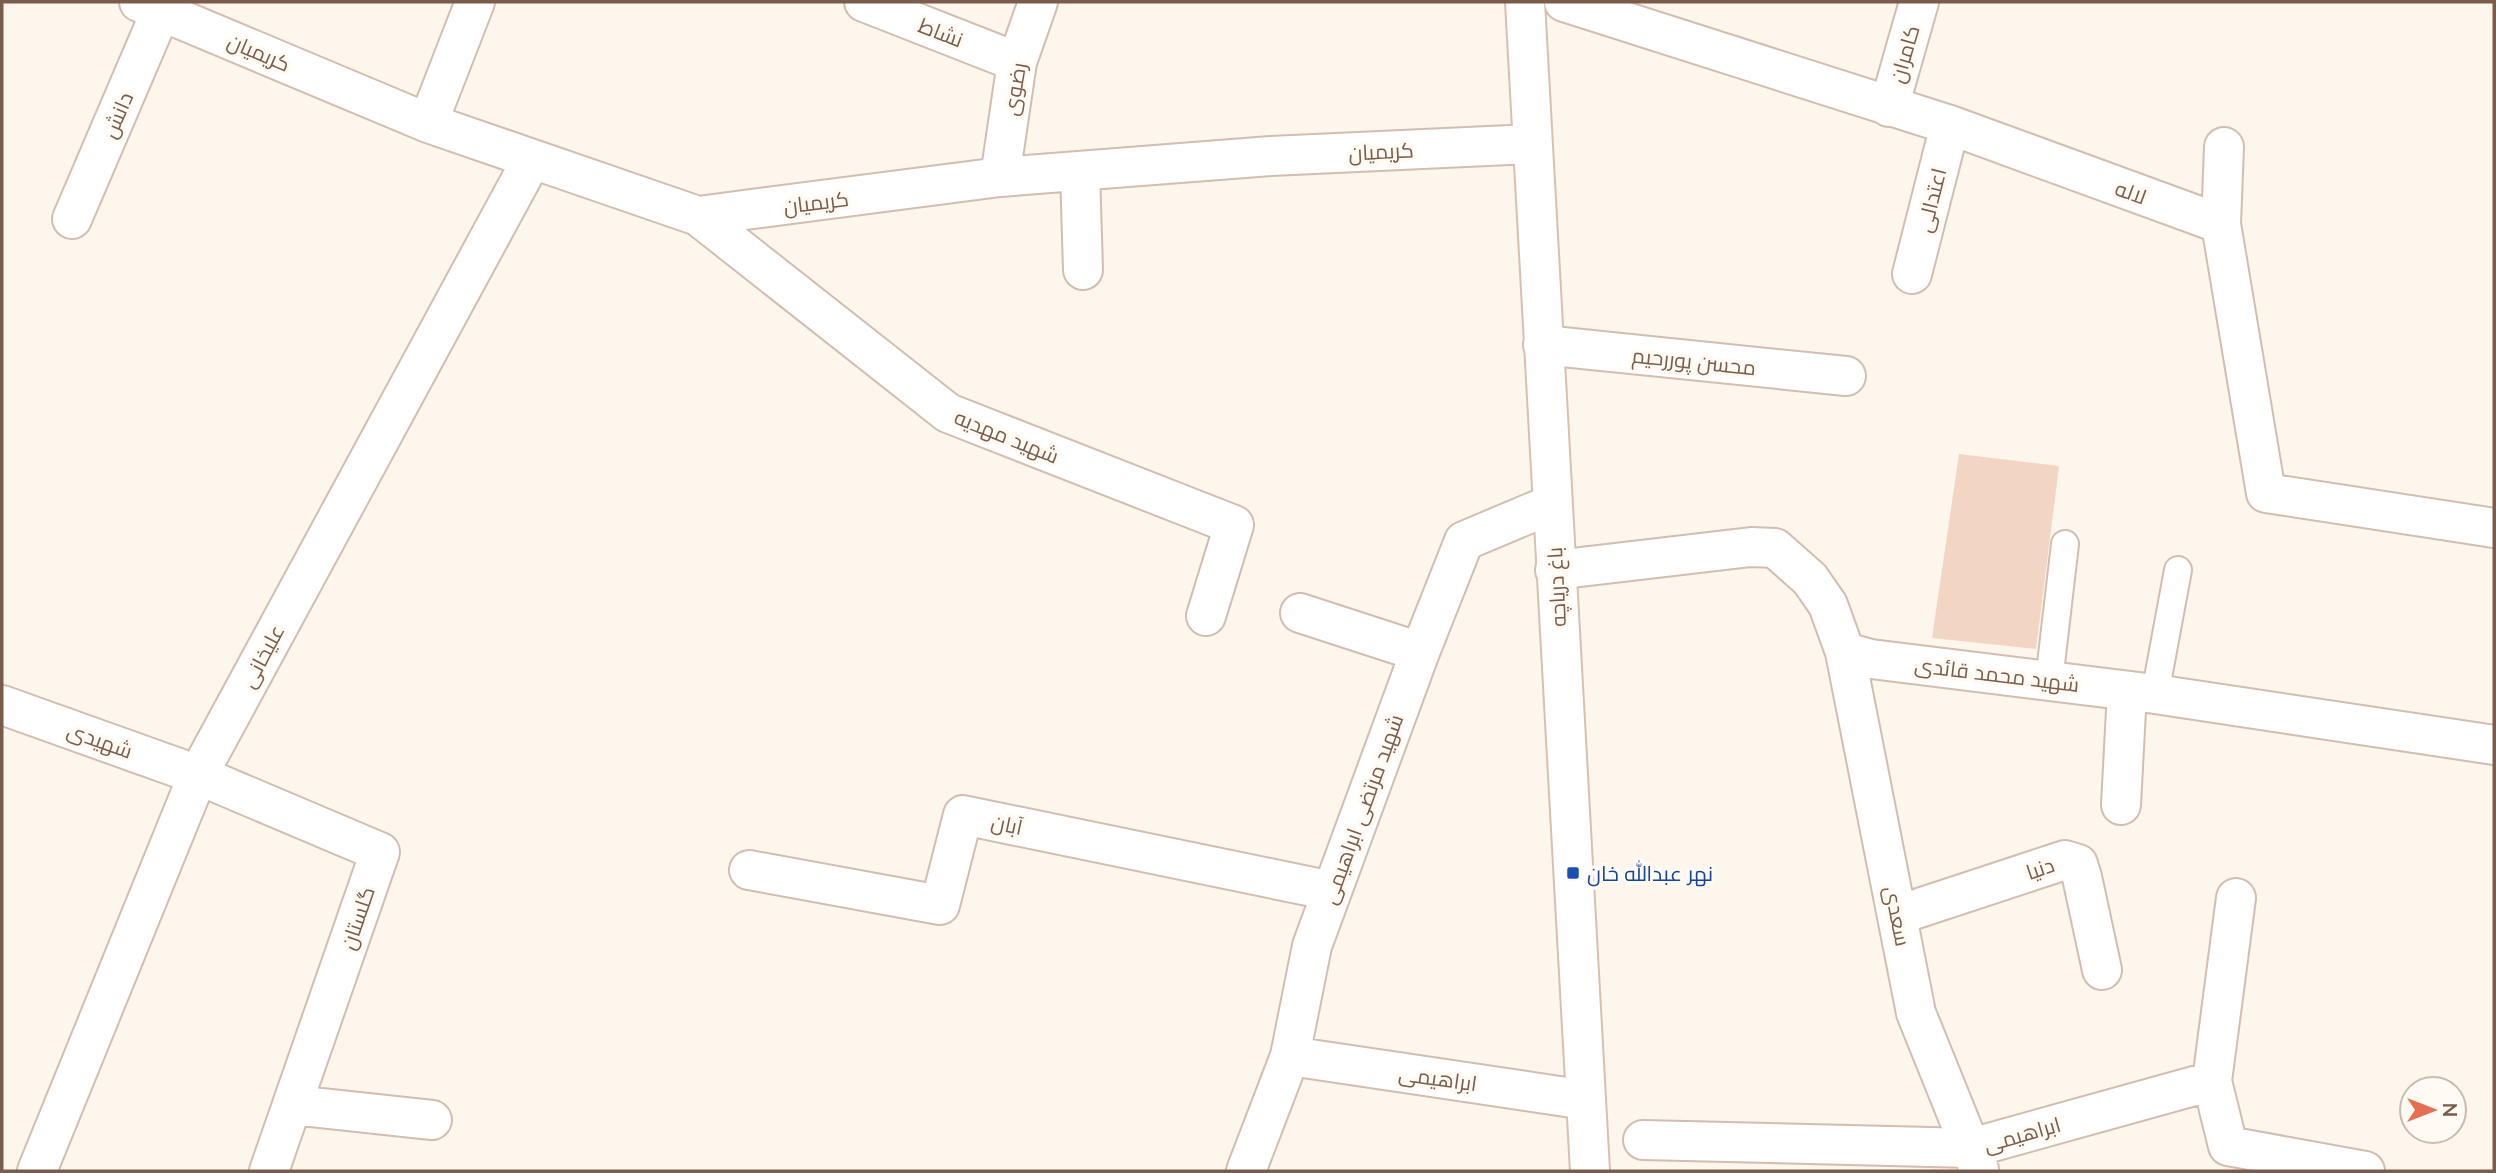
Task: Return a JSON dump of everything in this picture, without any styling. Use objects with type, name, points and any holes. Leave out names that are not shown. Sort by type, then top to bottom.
[{"type":"street","points":[[428,123],[475,2]]},
{"type":"street","name":"نشاط","points":[[864,2],[1017,62]]},
{"type":"street","name":"رضوی","points":[[1000,177],[1017,62],[1038,2]]},
{"type":"street","name":"باغ دریاچه","points":[[1525,2],[1590,1171]]},
{"type":"street","name":"لاله","points":[[1564,2],[1950,125],[2221,224]]},
{"type":"street","name":"کامران","points":[[1889,107],[1919,2]]},
{"type":"street","name":"کریمیان","points":[[150,6],[428,123],[531,161],[698,216],[1000,177],[1272,156],[1531,144]]},
{"type":"street","name":"دانش","points":[[72,219],[150,6]]},
{"type":"street","name":"اعتدالی","points":[[1912,274],[1950,125]]},
{"type":"street","points":[[2224,147],[2221,224],[2266,493],[2494,528]]},
{"type":"street","name":"علیخانی","points":[[37,1171],[198,775],[531,161]]},
{"type":"street","points":[[1080,171],[1083,270]]},
{"type":"street","name":"شهید مهدیه","points":[[698,216],[948,413],[1234,525],[1206,616]]},
{"type":"street","name":"محسن پوررحیم","points":[[1543,345],[1846,376]]},
{"type":"street","name":"شهید مرتضی ابراهیمی","points":[[1246,1171],[1290,1056],[1312,946],[1420,652],[1464,541],[1552,504]]},
{"type":"street","points":[[1555,569],[1751,547],[1775,548],[1810,579],[1828,605],[1845,653]]},
{"type":"street","points":[[1300,613],[1420,652]]},
{"type":"street","name":"شهید محمد قائدی","points":[[1845,653],[1871,659],[2141,692],[2494,745]]},
{"type":"street","name":"سعدی","points":[[1845,653],[1916,1013],[1975,1160]]},
{"type":"street","points":[[2121,805],[2141,692]]},
{"type":"street","name":"شهیدی","points":[[2,705],[198,775]]},
{"type":"street","name":"گلستان","points":[[198,775],[380,852],[269,1171]]},
{"type":"street","name":"آبان","points":[[749,870],[940,905],[963,815],[1332,891]]},
{"type":"street","name":"دنیا","points":[[1898,915],[2064,860],[2078,864],[2102,970]]},
{"type":"street","points":[[2236,898],[2212,1082],[2228,1146],[2365,1171]]},
{"type":"street","name":"ابراهیمی","points":[[1290,1056],[1586,1100]]},
{"type":"street","name":"ابراهیمی","points":[[1643,1140],[1975,1160],[2212,1082]]},
{"type":"street","points":[[292,1105],[432,1119]]},
{"type":"lane","points":[[2049,681],[2065,544]]},
{"type":"lane","points":[[2141,692],[2178,569]]},
{"type":"building","points":[[1959,454],[2059,466],[2036,649],[1932,638]]},
{"type":"place","name":"نهر عبدالله خان","points":[[1573,873]]}]
